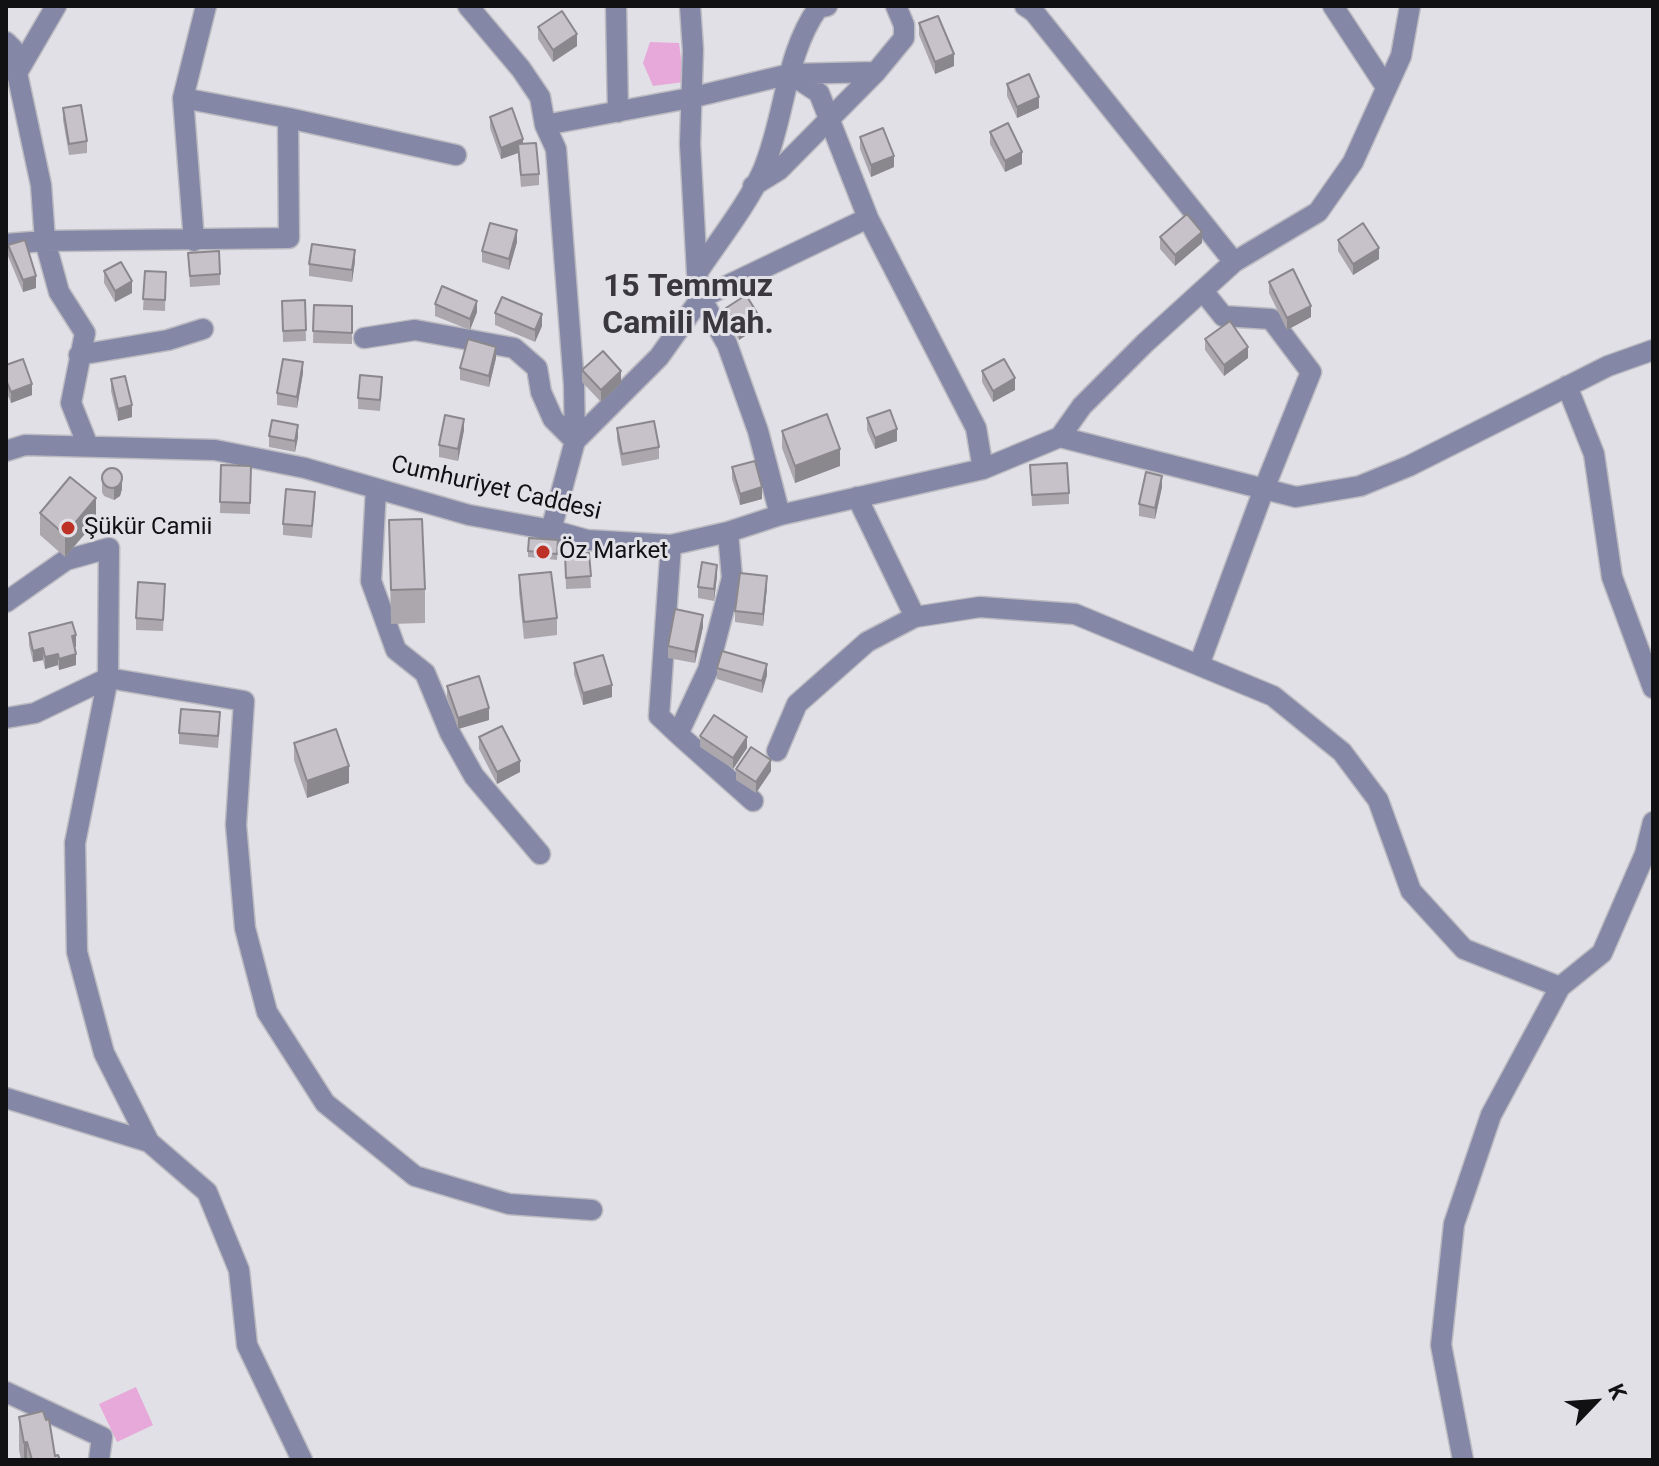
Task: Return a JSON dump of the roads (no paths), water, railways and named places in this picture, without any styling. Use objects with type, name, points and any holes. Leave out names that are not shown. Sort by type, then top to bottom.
[{"type":"street","points":[[17,73],[56,6]]},
{"type":"street","points":[[194,241],[183,98],[206,6]]},
{"type":"street","points":[[468,6],[521,69],[540,97],[545,125],[556,149],[574,385],[575,441],[551,530]]},
{"type":"street","points":[[616,6],[618,112]]},
{"type":"street","points":[[690,6],[693,50],[690,98],[697,273],[701,298],[727,344],[758,431],[780,515]]},
{"type":"street","points":[[753,186],[779,170],[876,72],[904,38],[904,25],[896,6]]},
{"type":"street","points":[[1025,6],[1044,25],[1234,262]]},
{"type":"street","points":[[1333,6],[1386,87]]},
{"type":"street","points":[[1410,6],[1401,56],[1353,162],[1318,212],[1234,262],[1145,343],[1082,406],[1060,437],[1296,497],[1360,486],[1437,454],[1608,366],[1653,350]]},
{"type":"street","points":[[697,273],[762,172],[790,74],[811,19],[822,7]]},
{"type":"street","points":[[6,42],[13,49],[41,185],[45,241],[59,292],[85,333],[71,403],[88,446]]},
{"type":"street","points":[[545,125],[690,98],[790,74],[876,72]]},
{"type":"street","points":[[790,74],[819,93],[868,218],[976,428],[983,469]]},
{"type":"street","points":[[183,98],[456,155]]},
{"type":"street","points":[[6,244],[289,238],[288,118]]},
{"type":"street","points":[[575,441],[659,357],[701,298],[868,218]]},
{"type":"street","points":[[1199,665],[1311,372],[1271,319],[1223,316],[1203,291]]},
{"type":"street","points":[[79,355],[168,340],[203,329]]},
{"type":"street","points":[[364,338],[415,330],[514,348],[537,368],[541,392],[553,419],[575,441]]},
{"type":"street","points":[[1567,386],[1594,454],[1612,577],[1653,688]]},
{"type":"street","name":"Cumhuriyet Caddesi","points":[[6,451],[25,445],[215,450],[305,468],[469,515],[587,540],[671,545],[728,532],[780,515],[983,469],[1060,437]]},
{"type":"street","points":[[376,489],[371,581],[396,650],[425,673],[450,733],[474,776],[540,854]]},
{"type":"street","points":[[857,497],[915,617]]},
{"type":"street","points":[[678,734],[708,670],[732,578],[728,532]]},
{"type":"street","points":[[671,545],[659,716],[753,801]]},
{"type":"street","points":[[6,602],[66,560],[109,548],[108,678],[75,843],[77,952],[104,1053],[149,1142],[207,1192],[239,1270],[247,1345],[302,1460]]},
{"type":"street","points":[[777,751],[797,704],[867,642],[915,617],[980,607],[1075,614],[1273,696],[1342,752],[1378,800],[1411,891],[1464,949],[1560,987]]},
{"type":"street","points":[[6,718],[35,713],[108,678],[244,701],[236,825],[245,928],[267,1012],[325,1103],[415,1176],[509,1204],[592,1210]]},
{"type":"street","points":[[1463,1460],[1441,1345],[1454,1224],[1491,1115],[1560,987],[1602,953],[1645,854],[1653,822]]},
{"type":"street","points":[[6,1098],[149,1142]]},
{"type":"street","points":[[6,1392],[102,1437],[99,1460]]},
{"type":"place","name":"Şükür Camii","points":[[68,528]]},
{"type":"place","name":"Öz Market","points":[[543,552]]},
{"type":"district","name":"15 Temmuz Camili Mah.","points":[[688,306]]}]
